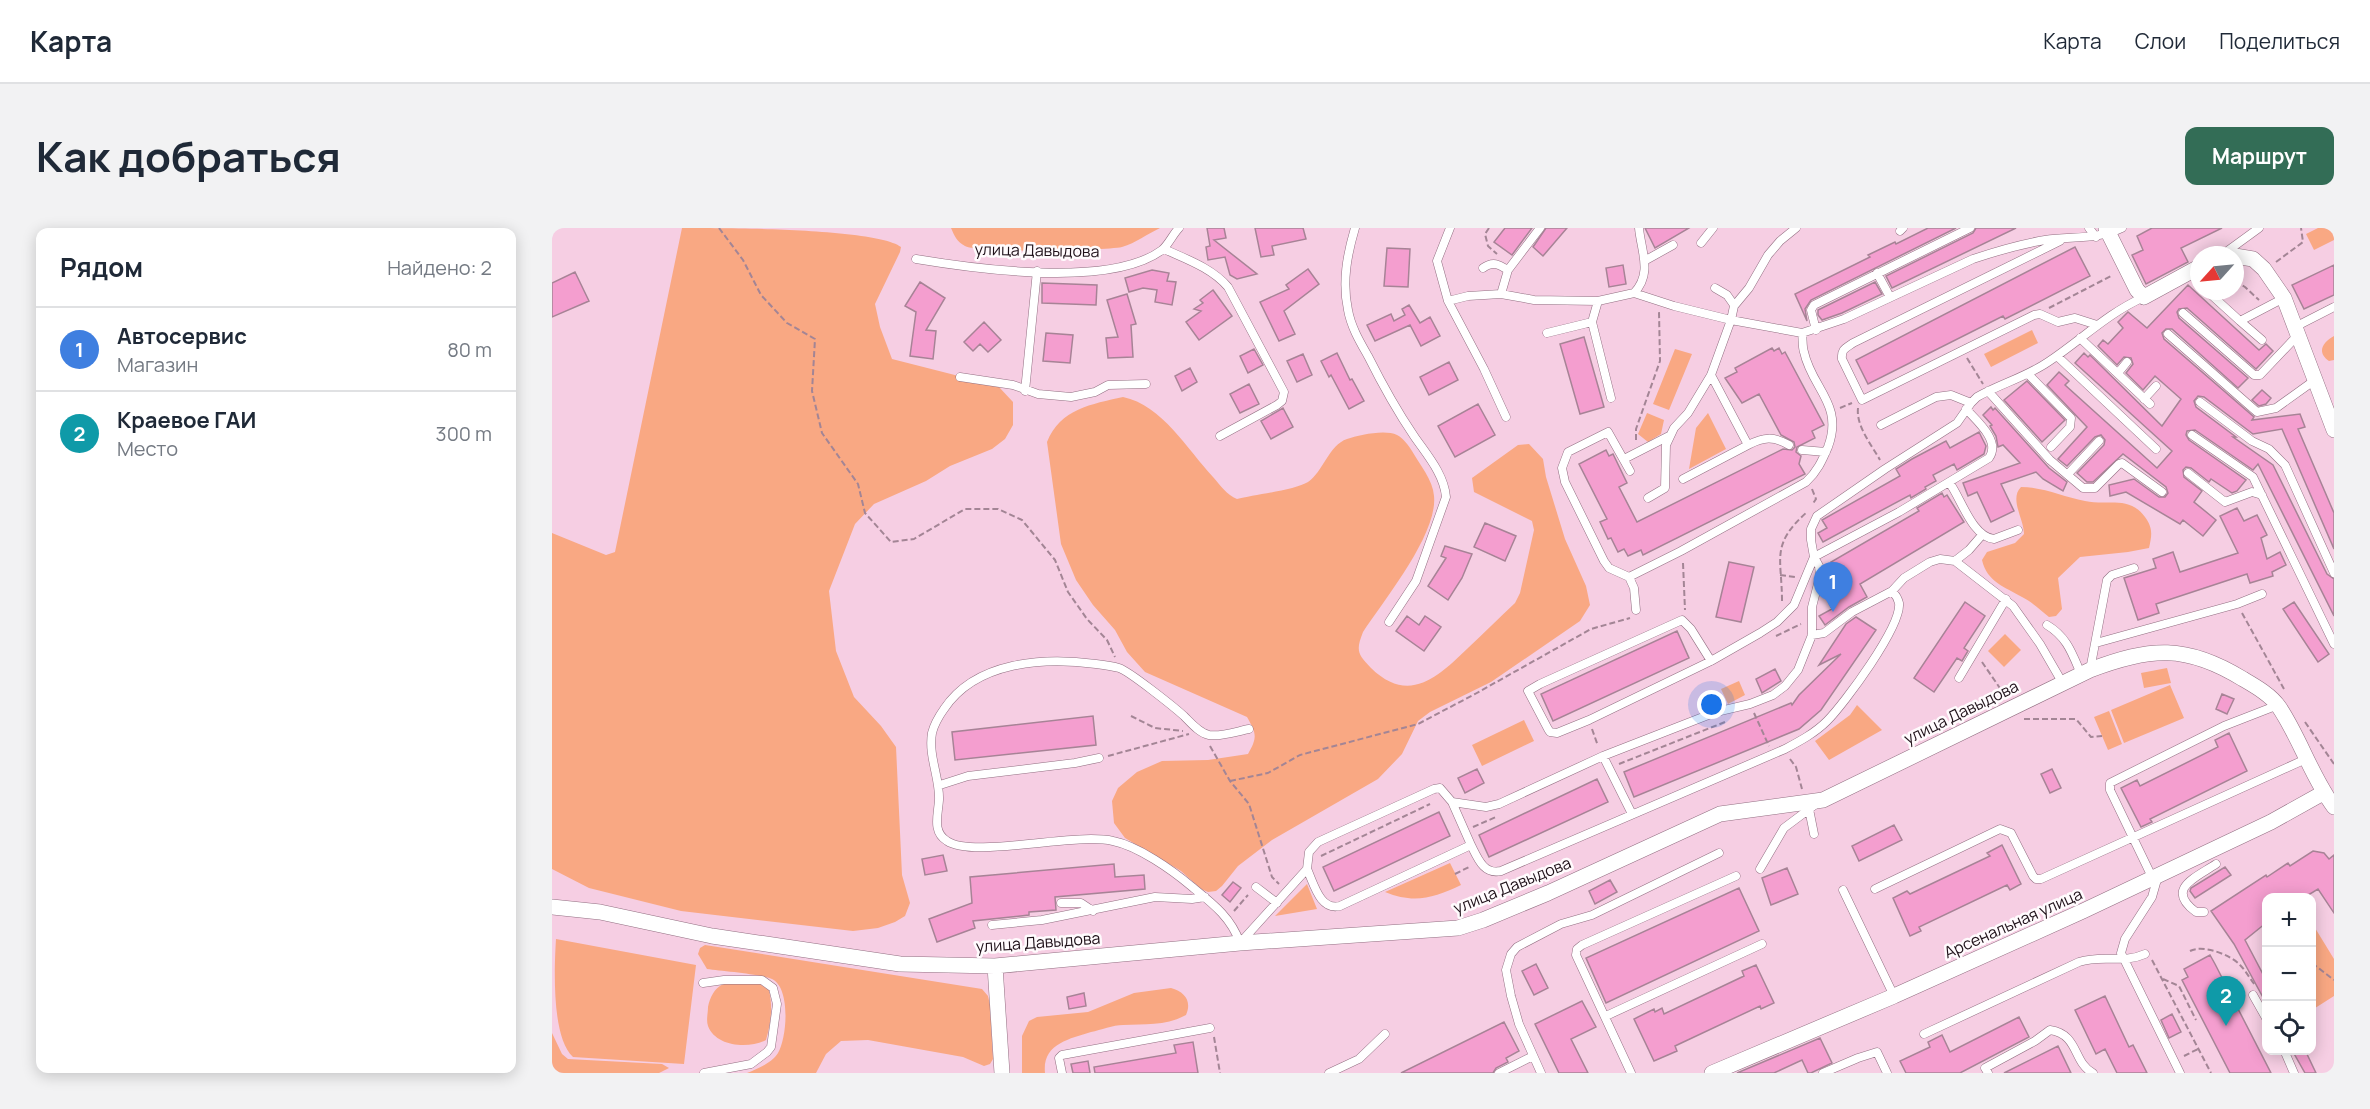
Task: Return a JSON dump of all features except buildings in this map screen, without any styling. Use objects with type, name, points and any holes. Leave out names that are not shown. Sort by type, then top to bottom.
[{"type":"street","points":[[2108,232],[2137,290],[2144,297],[2190,272]]},
{"type":"street","points":[[2244,258],[2253,259],[2264,269],[2284,298],[2315,380],[2331,411],[2334,430]]},
{"type":"street","name":"улица Давыдова","points":[[552,907],[600,912],[712,936],[900,964],[995,966],[1240,944],[1458,928],[1484,920],[1720,814],[1805,806],[1823,800],[2016,713],[2062,682],[2115,660],[2173,651],[2199,657],[2218,665],[2283,701],[2306,759],[2323,793],[2334,807]]},
{"type":"street","name":"Арсенальная улица","points":[[1712,1073],[1894,996],[2083,911],[2271,822],[2323,793]]},
{"type":"street","points":[[995,966],[1002,1073]]},
{"type":"lane","name":"улица Давыдова","points":[[916,259],[979,269],[1037,272],[1100,271],[1136,262],[1164,249],[1179,228]]},
{"type":"lane","points":[[1355,228],[1346,260],[1345,285],[1348,311],[1354,330],[1404,421],[1445,485],[1446,497],[1416,581],[1389,622]]},
{"type":"lane","points":[[1450,228],[1437,261],[1448,301],[1506,417]]},
{"type":"lane","points":[[1501,294],[1510,267],[1540,228]]},
{"type":"lane","points":[[1448,301],[1468,296],[1501,294],[1534,300],[1598,301],[1634,292],[1640,287],[1644,277],[1646,260],[1639,228]]},
{"type":"lane","points":[[1701,243],[1713,228]]},
{"type":"lane","points":[[1624,459],[1669,436],[1688,413],[1711,375],[1731,320],[1734,305],[1749,288],[1768,255],[1796,228]]},
{"type":"lane","points":[[1816,330],[1811,310],[1814,305],[1970,228]]},
{"type":"lane","points":[[2089,228],[2108,232]]},
{"type":"lane","points":[[2234,246],[2259,228]]},
{"type":"lane","points":[[1634,292],[1658,301],[1731,320],[1802,333],[1816,330],[1984,255],[2019,245],[2108,232]]},
{"type":"lane","points":[[2067,238],[1844,349],[1841,353],[1842,359],[1862,400],[2034,315],[2040,314],[2058,322],[2075,318],[2097,325]]},
{"type":"lane","points":[[1646,260],[1673,245]]},
{"type":"lane","points":[[1164,249],[1204,268],[1220,278],[1228,287],[1284,392],[1282,401],[1277,405],[1220,436]]},
{"type":"lane","points":[[1483,268],[1488,264],[1497,263],[1510,267]]},
{"type":"lane","points":[[1025,391],[1037,272]]},
{"type":"lane","points":[[1877,273],[1890,297]]},
{"type":"lane","points":[[1715,288],[1727,295],[1734,305]]},
{"type":"lane","points":[[1450,799],[1486,807],[1499,804],[1603,756],[1716,712],[1750,704],[1773,695],[1792,679],[1807,651],[1812,635],[1812,607],[1820,576],[1819,566],[1814,557],[1811,529],[1817,516],[1957,423],[1968,406],[1988,391],[2028,374],[2117,310],[2144,297]]},
{"type":"lane","points":[[2241,321],[2284,298]]},
{"type":"lane","points":[[2217,300],[2262,340]]},
{"type":"lane","points":[[1598,301],[1592,322],[1611,398]]},
{"type":"lane","points":[[2183,313],[2254,375],[2260,375],[2297,331],[2334,307]]},
{"type":"lane","points":[[1547,333],[1592,322]]},
{"type":"lane","points":[[1629,577],[1682,551],[1806,482],[1819,467],[1834,426],[1832,411],[1803,352],[1802,333]]},
{"type":"lane","points":[[2168,334],[2257,412],[2276,408],[2315,380]]},
{"type":"lane","points":[[2080,338],[2147,402],[2156,386]]},
{"type":"lane","points":[[2056,356],[2156,449]]},
{"type":"lane","points":[[2118,373],[2127,362]]},
{"type":"lane","points":[[2028,374],[2072,420],[2070,427],[2051,447]]},
{"type":"lane","points":[[1711,375],[1748,445]]},
{"type":"lane","points":[[960,377],[1013,385],[1038,394],[1071,397],[1095,392],[1108,385],[1146,384]]},
{"type":"lane","points":[[1988,391],[2050,460],[2083,488],[2092,489],[2122,463],[2162,492]]},
{"type":"lane","points":[[1711,661],[1691,629],[1682,620],[1528,691],[1551,732],[1560,732],[1711,661],[1760,633],[1794,605],[1814,557],[1899,512],[1989,458],[1993,453],[1985,428],[1968,406],[1951,395],[1936,397],[1881,426]]},
{"type":"lane","points":[[2200,402],[2252,441],[2269,449],[2285,465],[2334,573]]},
{"type":"lane","points":[[1630,471],[1608,432],[1568,452],[1562,468],[1565,482],[1604,561],[1609,568],[1629,577],[1636,597],[1636,610]]},
{"type":"lane","points":[[2192,435],[2253,477],[2334,644]]},
{"type":"lane","points":[[1648,498],[1664,490],[1666,486],[1665,454],[1669,436]]},
{"type":"lane","points":[[1683,479],[1748,445],[1770,437],[1789,445]]},
{"type":"lane","points":[[2068,474],[2099,441]]},
{"type":"lane","points":[[1802,450],[1826,452]]},
{"type":"lane","points":[[2188,473],[2224,502],[2252,492],[2262,495]]},
{"type":"lane","points":[[1949,482],[1982,535],[1994,539],[2018,530]]},
{"type":"lane","points":[[1955,561],[1982,535]]},
{"type":"lane","points":[[1812,635],[1824,633],[1852,612],[1892,591],[1904,578],[1930,562],[1940,559],[1955,561],[2006,599],[2040,644],[2062,682]]},
{"type":"lane","points":[[2085,672],[2096,643],[2107,580],[2112,575],[2134,568]]},
{"type":"lane","points":[[1249,729],[1210,735],[1201,731],[1120,668],[1072,661],[1047,661],[988,673],[964,687],[951,699],[933,731],[932,752],[940,785],[936,827],[940,835],[955,845],[997,846],[1074,840],[1114,841],[1148,857],[1205,897],[1228,917],[1240,944],[1307,866],[1311,848],[1318,842],[1434,789],[1440,788],[1450,799],[1479,861],[1488,871],[1494,873],[1785,749],[1808,736],[1827,721],[1860,682],[1886,636],[1898,609],[1899,602],[1892,591]]},
{"type":"lane","points":[[2096,643],[2237,604],[2262,594]]},
{"type":"lane","points":[[1959,678],[2006,599]]},
{"type":"lane","points":[[2047,625],[2066,641],[2085,672]]},
{"type":"lane","points":[[2180,1073],[2122,959],[2121,953],[2125,939],[2152,897],[2156,876],[2110,790],[2110,783],[2217,729],[2283,701]]},
{"type":"lane","points":[[1603,756],[1632,814]]},
{"type":"lane","points":[[940,785],[968,776],[1099,758]]},
{"type":"lane","points":[[1875,890],[2000,829],[2011,833],[2036,879],[2041,879],[2306,759]]},
{"type":"lane","points":[[1760,869],[1782,831],[1805,806],[1814,834]]},
{"type":"lane","points":[[1307,866],[1324,903],[1336,907],[1471,845]]},
{"type":"lane","points":[[1541,1073],[1519,1024],[1509,989],[1506,970],[1511,954],[1517,947],[1561,924],[1592,915],[1719,853]]},
{"type":"lane","points":[[2204,912],[2196,912],[2189,907],[2181,895],[2182,890],[2186,884],[2216,864]]},
{"type":"lane","points":[[1631,1073],[1576,955],[1577,949],[1736,876]]},
{"type":"lane","points":[[1256,886],[1277,903]]},
{"type":"lane","points":[[1843,890],[1894,996]]},
{"type":"lane","points":[[992,925],[1042,920],[1155,897],[1192,899],[1205,897]]},
{"type":"lane","points":[[1061,903],[1082,903],[1093,911]]},
{"type":"lane","points":[[1606,1016],[1762,944]]},
{"type":"lane","points":[[1924,1034],[2090,958],[2128,960],[2145,954]]},
{"type":"lane","points":[[703,983],[724,980],[762,980],[773,988],[777,1004],[771,1047],[762,1058],[738,1068],[704,1073]]},
{"type":"lane","points":[[2255,991],[2262,1008]]},
{"type":"lane","points":[[1062,1073],[1059,1058],[1062,1055],[1210,1028]]},
{"type":"lane","points":[[1988,1073],[1985,1068],[2035,1041],[2050,1030],[2061,1032],[2072,1042],[2087,1070],[2093,1073]]},
{"type":"lane","points":[[1329,1073],[1359,1059],[1385,1034]]},
{"type":"lane","points":[[1823,1073],[1876,1052],[1887,1073]]},
{"type":"lane","points":[[2286,1055],[2294,1073]]},
{"type":"lane","points":[[1499,1073],[1533,1056]]},
{"type":"path","points":[[719,228],[743,260],[761,295],[787,323],[815,339],[812,391],[822,433],[858,484],[865,513],[891,542],[914,539],[965,509],[998,509],[1022,520],[1054,560],[1068,592],[1087,619],[1107,640],[1120,668]]},
{"type":"path","points":[[1489,228],[1485,234],[1488,246],[1510,267]]},
{"type":"path","points":[[2275,263],[2303,242],[2301,228]]},
{"type":"path","points":[[2034,315],[2113,275]]},
{"type":"path","points":[[2244,287],[2253,293],[2265,307]]},
{"type":"path","points":[[1639,451],[1636,429],[1660,361],[1658,301]]},
{"type":"path","points":[[1963,350],[1988,391]]},
{"type":"path","points":[[1832,411],[1862,400]]},
{"type":"path","points":[[1862,400],[1857,409],[1858,416],[1885,469]]},
{"type":"path","points":[[1782,617],[1780,566],[1783,540],[1792,525],[1811,508],[1816,499],[1815,492],[1806,482]]},
{"type":"path","points":[[1682,551],[1687,606],[1682,620]]},
{"type":"path","points":[[1230,781],[1268,773],[1300,755],[1418,724],[1591,629],[1631,618],[1636,610]]},
{"type":"path","points":[[2246,622],[2283,701]]},
{"type":"path","points":[[1782,633],[1800,624]]},
{"type":"path","points":[[1975,652],[2016,713],[2076,719],[2091,737],[2102,736]]},
{"type":"path","points":[[2301,716],[2334,764]]},
{"type":"path","points":[[1131,717],[1155,728],[1201,731]]},
{"type":"path","points":[[1756,717],[1766,742]]},
{"type":"path","points":[[1589,720],[1598,744]]},
{"type":"path","points":[[1201,731],[1230,781],[1249,804],[1272,877],[1286,892]]},
{"type":"path","points":[[1099,758],[1201,731]]},
{"type":"path","points":[[1785,749],[1800,775],[1805,806]]},
{"type":"path","points":[[1307,866],[1450,799]]},
{"type":"path","points":[[1455,874],[1479,861]]},
{"type":"path","points":[[1228,917],[1256,886]]},
{"type":"path","points":[[2190,951],[2196,948],[2210,949],[2236,961],[2255,991]]},
{"type":"path","points":[[2145,954],[2152,958],[2211,1073]]},
{"type":"path","points":[[2316,966],[2334,980]]},
{"type":"path","points":[[2163,979],[2179,986],[2196,1020]]},
{"type":"path","points":[[1210,1028],[1214,1034],[1220,1073]]},
{"type":"path","points":[[2174,1061],[2199,1049]]},
{"type":"shaded area","points":[[682,228],[798,230],[862,236],[901,247],[875,304],[880,327],[892,359],[998,386],[1013,402],[1013,425],[1005,439],[992,449],[950,466],[926,481],[874,504],[855,524],[829,591],[836,651],[854,697],[881,726],[896,747],[902,875],[910,903],[905,916],[878,928],[853,931],[681,911],[589,888],[552,869],[552,533],[606,555],[615,552]]},
{"type":"shaded area","points":[[951,228],[1160,228],[1122,247],[1041,251],[992,250],[965,246],[958,240]]},
{"type":"shaded area","points":[[2318,228],[2334,228],[2334,240],[2314,250],[2306,234]]},
{"type":"shaded area","points":[[2032,330],[2038,343],[1991,367],[1984,354]]},
{"type":"shaded area","points":[[2334,336],[2334,360],[2329,361],[2322,351],[2327,341]]},
{"type":"shaded area","points":[[1675,349],[1692,354],[1669,410],[1653,404]]},
{"type":"shaded area","points":[[1123,397],[1150,409],[1162,418],[1224,490],[1237,499],[1284,490],[1308,482],[1318,472],[1335,447],[1347,439],[1365,434],[1392,433],[1406,442],[1431,484],[1434,496],[1433,511],[1428,529],[1419,547],[1363,632],[1359,648],[1360,655],[1371,668],[1385,679],[1398,685],[1410,686],[1422,683],[1446,669],[1515,603],[1520,593],[1534,530],[1532,521],[1474,492],[1472,478],[1518,445],[1529,444],[1543,459],[1546,477],[1565,539],[1586,586],[1590,605],[1580,621],[1491,682],[1430,712],[1418,721],[1402,754],[1378,779],[1272,840],[1238,866],[1216,891],[1208,892],[1201,889],[1181,871],[1125,838],[1114,823],[1112,801],[1118,788],[1137,772],[1162,761],[1208,760],[1248,754],[1255,735],[1252,727],[1247,717],[1145,672],[1127,652],[1115,630],[1093,605],[1076,580],[1061,544],[1047,442],[1060,422],[1069,415],[1100,402]]},
{"type":"shaded area","points":[[1647,413],[1664,420],[1661,434],[1648,442],[1638,434]]},
{"type":"shaded area","points":[[1708,413],[1726,449],[1689,469],[1696,428]]},
{"type":"shaded area","points":[[2021,487],[2085,501],[2132,506],[2139,510],[2151,528],[2149,548],[2080,557],[2058,578],[2062,609],[2056,616],[2049,617],[2029,601],[1992,579],[1982,560],[1987,552],[2015,543],[2024,534],[2016,497]]},
{"type":"shaded area","points":[[2005,634],[2021,650],[2004,667],[1988,651]]},
{"type":"shaded area","points":[[2167,668],[2171,683],[2144,688],[2141,673]]},
{"type":"shaded area","points":[[1739,681],[1745,695],[1728,704],[1721,689]]},
{"type":"shaded area","points":[[2170,685],[2184,718],[2124,743],[2111,710]]},
{"type":"shaded area","points":[[1857,705],[1882,730],[1829,760],[1815,741],[1850,715]]},
{"type":"shaded area","points":[[2109,711],[2122,744],[2108,750],[2094,717]]},
{"type":"shaded area","points":[[1524,720],[1534,741],[1482,766],[1472,745]]},
{"type":"shaded area","points":[[1450,863],[1461,885],[1451,890],[1424,898],[1405,898],[1385,892]]},
{"type":"shaded area","points":[[1307,884],[1317,909],[1275,916]]},
{"type":"shaded area","points":[[2316,930],[2334,959],[2334,996],[2316,1007]]},
{"type":"shaded area","points":[[556,939],[696,965],[684,1064],[573,1057],[566,1048],[558,1020],[555,986]]},
{"type":"shaded area","points":[[705,945],[982,989],[988,996],[990,1005],[993,1059],[990,1064],[984,1066],[963,1057],[868,1040],[841,1041],[826,1054],[816,1073],[747,1073],[772,1060],[778,1053],[784,1036],[786,1014],[782,992],[778,984],[766,977],[707,969],[698,954],[700,948]]},
{"type":"shaded area","points":[[723,984],[760,984],[769,990],[771,1015],[766,1040],[751,1045],[734,1044],[725,1042],[712,1033],[707,1024],[708,1007],[713,994]]},
{"type":"shaded area","points":[[1171,988],[1180,992],[1188,1001],[1186,1015],[1163,1023],[1115,1026],[1074,1037],[1052,1049],[1045,1063],[1045,1073],[1022,1073],[1022,1036],[1029,1021],[1037,1017],[1088,1012],[1134,993]]},
{"type":"shaded area","points":[[552,1033],[562,1054],[568,1059],[662,1064],[669,1068],[659,1073],[552,1073]]},
{"type":"place","name":"Автосервис","points":[[1833,612]]},
{"type":"place","name":"Краевое ГАИ","points":[[2226,1026]]}]
